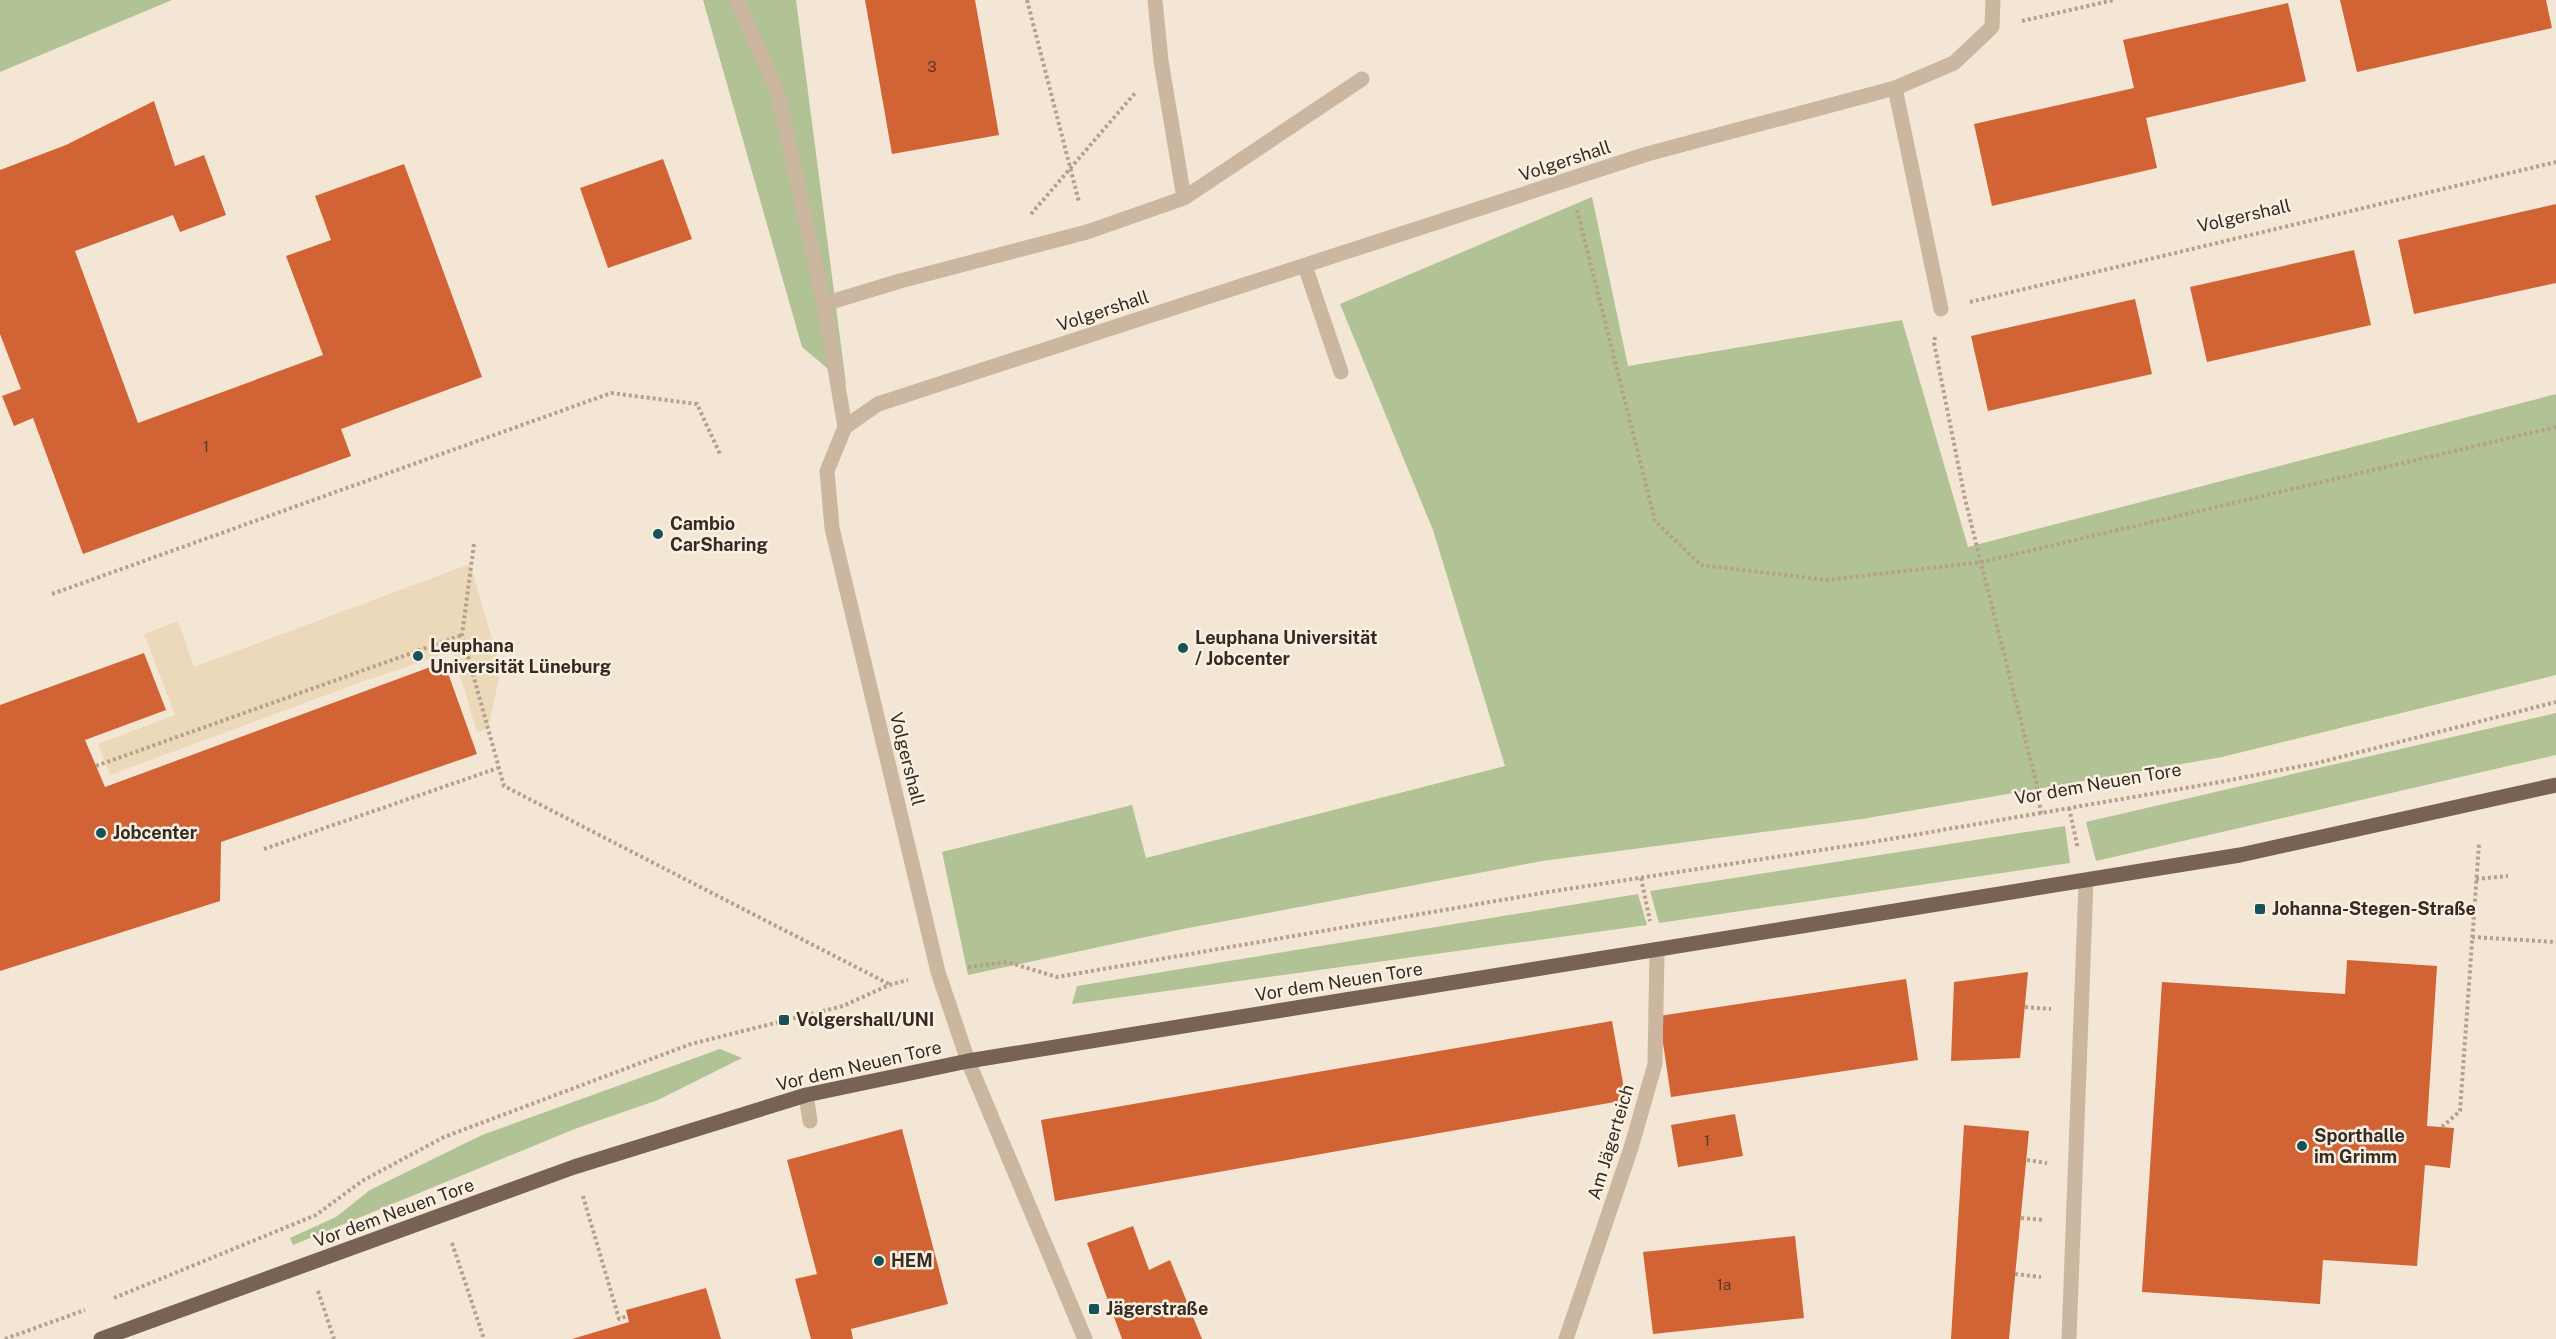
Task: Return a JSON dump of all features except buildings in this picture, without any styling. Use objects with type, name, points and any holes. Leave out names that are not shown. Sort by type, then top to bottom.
[{"type":"main road","name":"Vor dem Neuen Tore","points":[[101,1339],[574,1167],[806,1095],[968,1061],[2086,882],[2240,855],[2556,785]]},
{"type":"street","points":[[737,0],[778,94],[824,304],[845,427]]},
{"type":"street","points":[[1155,0],[1161,61],[1184,198]]},
{"type":"street","points":[[1992,27],[1993,0]]},
{"type":"street","name":"Volgershall","points":[[968,1061],[938,972],[832,528],[827,471],[845,427],[878,404],[1647,154],[1895,88],[1954,63],[1992,27]]},
{"type":"street","points":[[824,304],[1087,232],[1184,198],[1362,79]]},
{"type":"street","points":[[1895,88],[1941,309]]},
{"type":"street","points":[[1305,266],[1341,372]]},
{"type":"street","points":[[2069,1339],[2086,882]]},
{"type":"street","name":"Am Jägerteich","points":[[1566,1339],[1631,1148],[1654,1064],[1657,951]]},
{"type":"street","points":[[968,1061],[1085,1339]]},
{"type":"street","points":[[806,1095],[810,1121]]},
{"type":"path","points":[[1027,0],[1070,170]]},
{"type":"path","points":[[1992,27],[2114,0]]},
{"type":"path","points":[[994,256],[1161,61]]},
{"type":"path","name":"Volgershall","points":[[1941,309],[2556,162]]},
{"type":"path","points":[[1570,180],[1654,521],[1701,565],[1827,580],[1982,562],[2556,427]]},
{"type":"path","points":[[1941,309],[1934,343],[1965,499],[2036,782],[2041,814]]},
{"type":"path","points":[[52,594],[611,393],[697,404],[720,454]]},
{"type":"path","points":[[474,544],[462,635],[504,786],[889,985]]},
{"type":"path","points":[[96,765],[462,635]]},
{"type":"path","name":"Vor dem Neuen Tore","points":[[113,1299],[316,1215],[362,1181],[444,1137],[691,1044],[843,1006],[889,985],[938,972],[1007,962],[1057,977],[1548,892],[2041,814],[2317,763],[2556,702]]},
{"type":"path","points":[[264,849],[498,768]]},
{"type":"path","points":[[2069,808],[2086,882]]},
{"type":"path","points":[[2442,1127],[2460,1111],[2479,844]]},
{"type":"path","points":[[2476,879],[2508,876]]},
{"type":"path","points":[[1641,878],[1657,951]]},
{"type":"path","points":[[2472,937],[2556,942]]},
{"type":"path","points":[[574,1167],[619,1319],[627,1316]]},
{"type":"path","points":[[443,1215],[484,1339]]},
{"type":"path","points":[[309,1265],[334,1339]]},
{"type":"path","points":[[5,1339],[91,1308]]},
{"type":"green space","points":[[0,0],[172,0],[0,72]]},
{"type":"green space","points":[[703,0],[796,0],[846,384],[802,347]]},
{"type":"green space","points":[[1592,197],[1628,366],[1902,320],[1968,547],[2556,394],[2556,675],[2222,757],[1862,819],[1542,861],[1183,929],[968,975],[942,852],[1132,805],[1146,858],[1505,766],[1433,530],[1340,304]]},
{"type":"green space","points":[[2556,713],[2556,755],[2096,861],[2086,822]]},
{"type":"green space","points":[[2065,826],[2070,863],[1659,923],[1650,891]]},
{"type":"green space","points":[[1638,894],[1647,925],[1072,1004],[1077,986]]},
{"type":"green space","points":[[720,1049],[742,1058],[658,1100],[577,1128],[293,1245],[290,1238],[336,1217],[370,1190],[482,1135]]},
{"type":"shaded area","points":[[470,564],[501,669],[488,729],[477,732],[453,651],[364,681],[110,775],[98,744],[175,715],[144,634],[178,621],[194,667]]},
{"type":"place","name":"Cambio CarSharing","points":[[658,534]]},
{"type":"place","name":"Leuphana Universität / Jobcenter","points":[[1183,648]]},
{"type":"place","name":"Leuphana Universität Lüneburg","points":[[418,656]]},
{"type":"place","name":"Jobcenter","points":[[101,833]]},
{"type":"place","name":"Johanna-Stegen-Straße","points":[[2260,909]]},
{"type":"place","name":"Volgershall/UNI","points":[[784,1020]]},
{"type":"place","name":"Sporthalle im Grimm","points":[[2302,1146]]},
{"type":"place","name":"HEM","points":[[879,1261]]},
{"type":"place","name":"Jägerstraße","points":[[1094,1309]]}]
